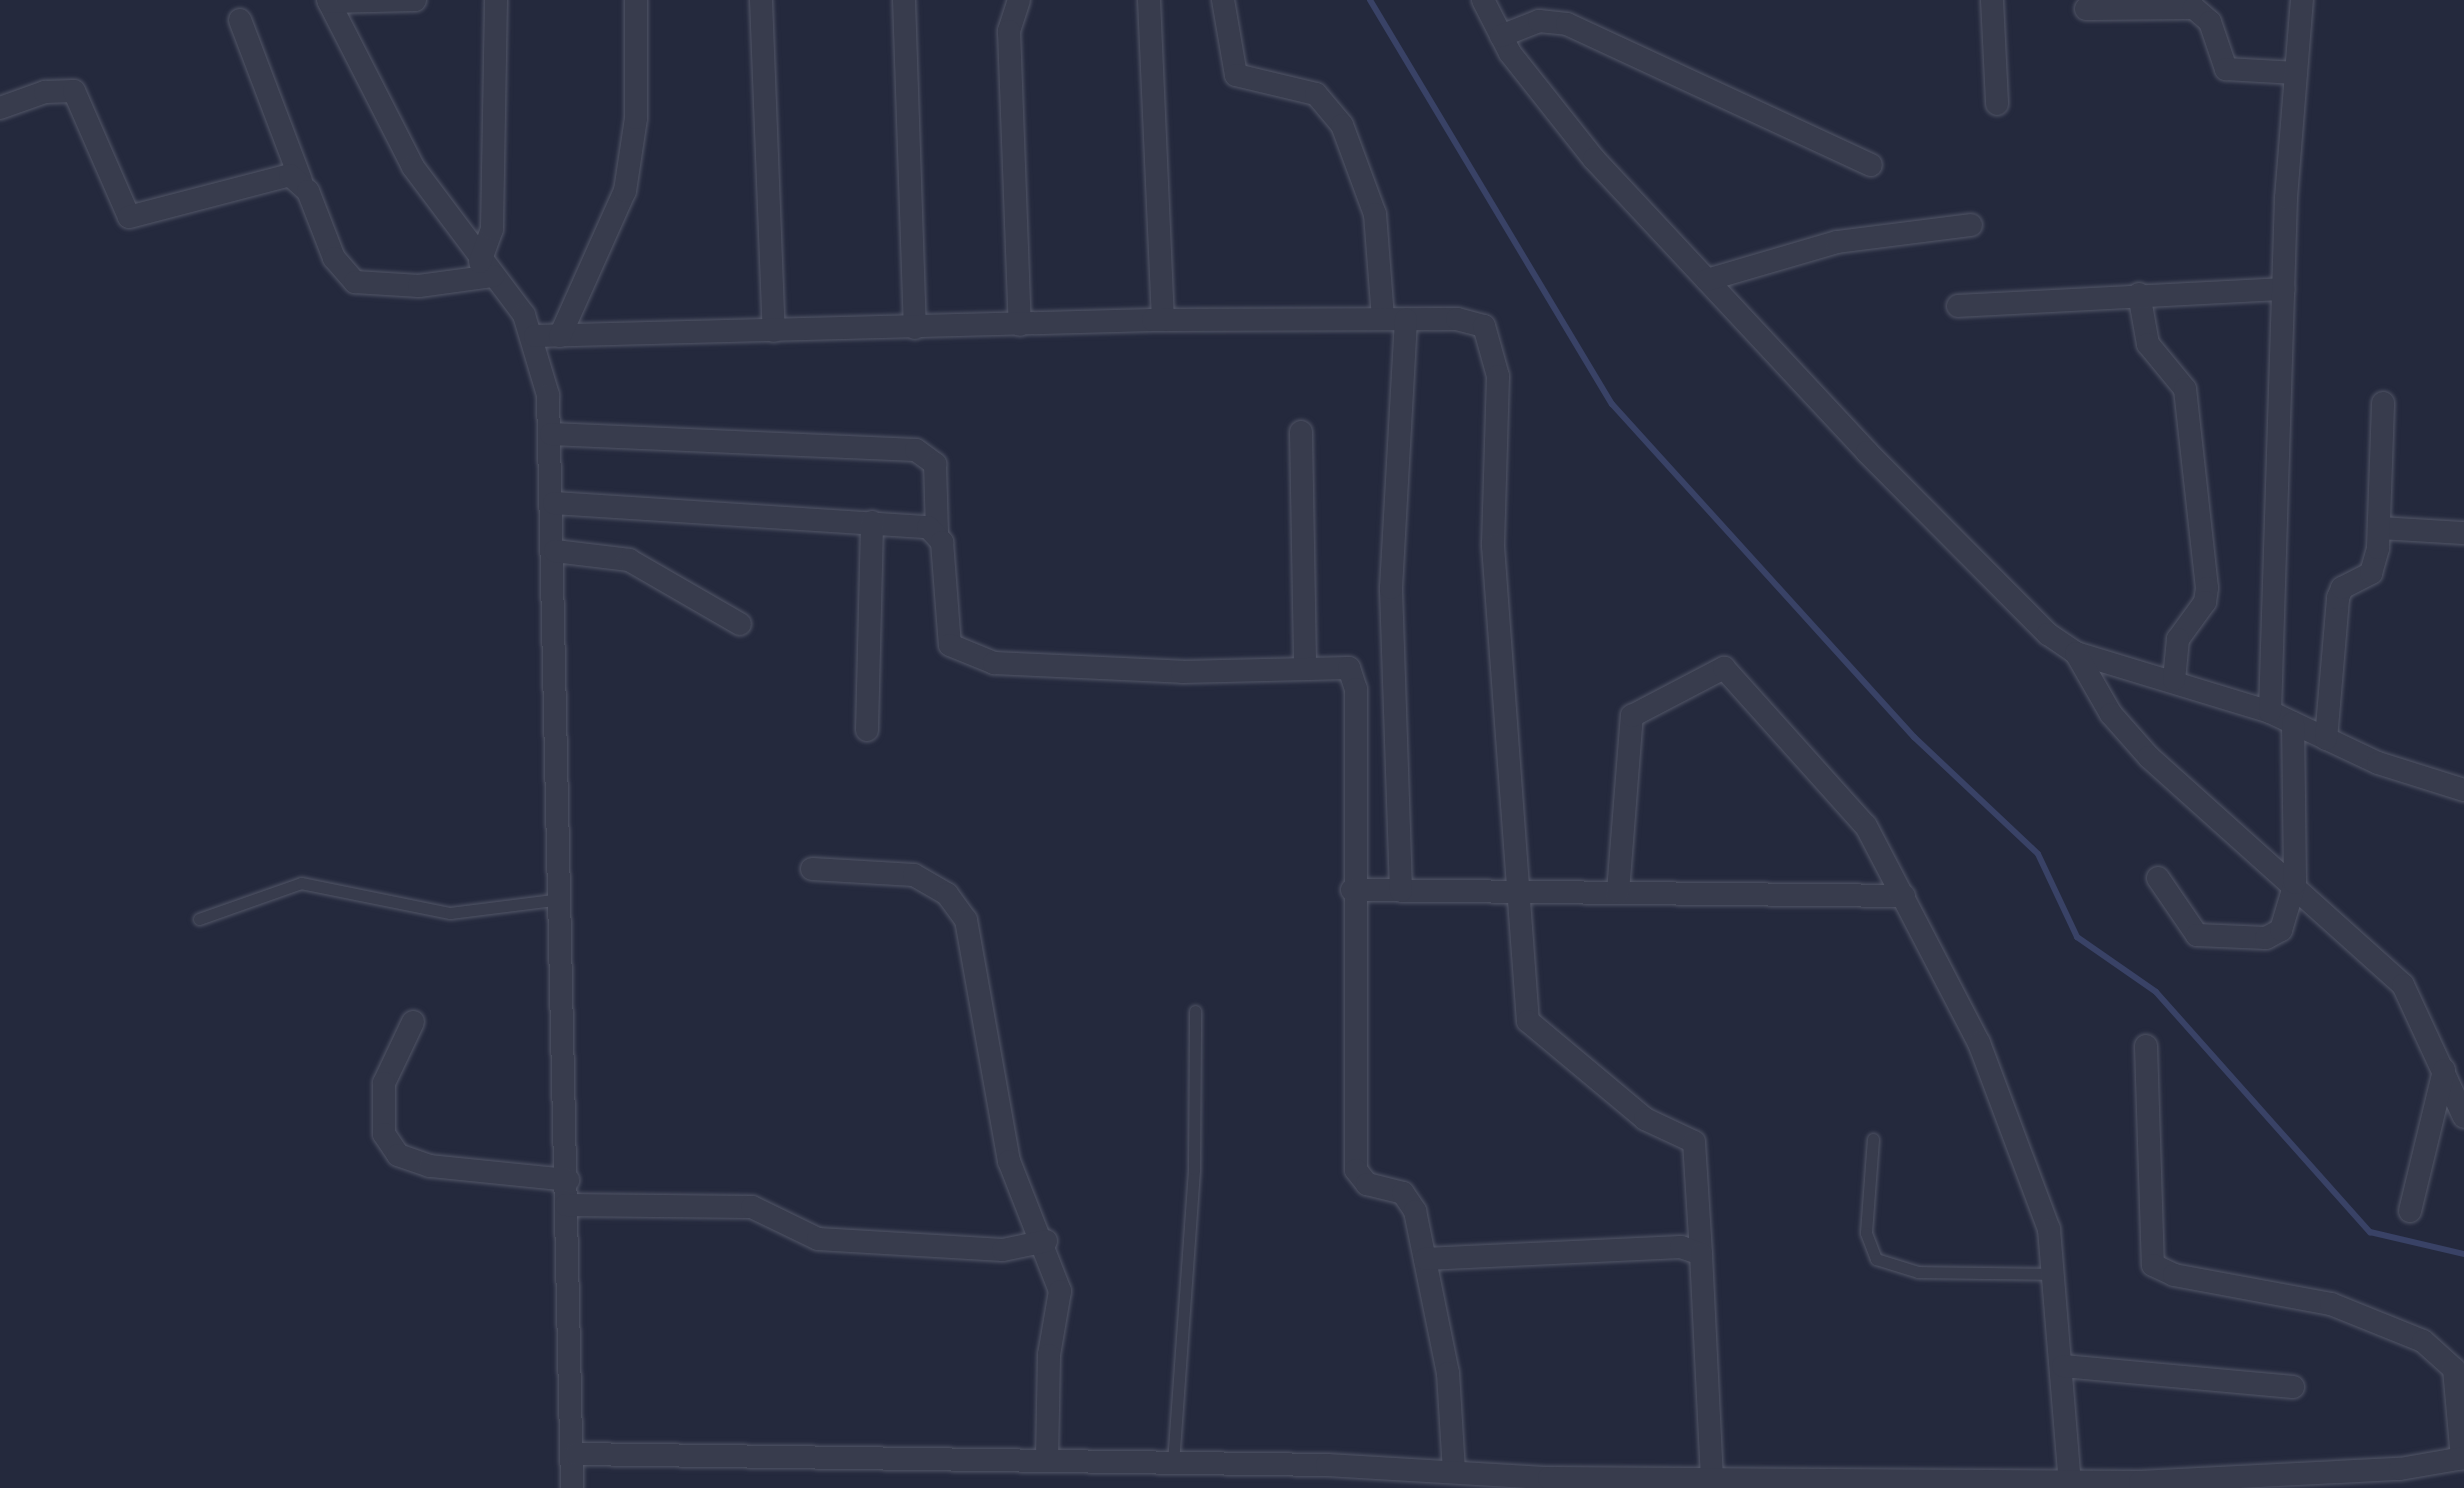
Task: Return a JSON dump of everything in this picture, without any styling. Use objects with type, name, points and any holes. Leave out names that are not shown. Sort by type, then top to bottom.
[{"type":"street","points":[[415,0],[329,1],[382,116],[535,336],[551,434],[568,1180],[566,1205],[576,1454],[572,1488]]},
{"type":"street","points":[[486,269],[492,229],[496,0]]},
{"type":"street","points":[[560,336],[625,191],[636,118],[636,0]]},
{"type":"street","points":[[761,0],[774,331]]},
{"type":"street","points":[[904,0],[915,328]]},
{"type":"street","points":[[1019,0],[1009,31],[1020,325]]},
{"type":"street","points":[[1149,0],[1163,320]]},
{"type":"street","points":[[1223,0],[1236,75],[1316,94],[1342,125],[1373,203],[1383,319]]},
{"type":"street","points":[[1483,0],[1501,36],[1568,128],[1707,280],[2018,607],[2076,653],[2111,714],[2149,757],[2295,883],[2403,985],[2464,1117]]},
{"type":"street","points":[[1992,0],[1997,104]]},
{"type":"street","points":[[2270,712],[2284,289],[2302,0]]},
{"type":"street","points":[[2086,9],[2194,8],[2210,22],[2226,69],[2296,73]]},
{"type":"street","points":[[240,20],[301,181],[334,258],[355,282],[419,286],[486,269]]},
{"type":"street","points":[[1501,36],[1539,21],[1567,24],[1871,165]]},
{"type":"street","points":[[0,108],[45,92],[74,91],[129,217],[167,212],[275,175],[301,181]]},
{"type":"street","points":[[1707,280],[1837,242],[1971,225]]},
{"type":"street","points":[[1958,306],[2139,294],[2284,289]]},
{"type":"street","points":[[2139,294],[2148,344],[2185,389],[2207,588],[2205,602],[2178,639],[2174,680]]},
{"type":"street","points":[[1401,891],[1391,588],[1406,319]]},
{"type":"street","points":[[535,336],[1163,320],[1474,319],[1495,352],[1493,546],[1523,893],[1528,1021],[1645,1119],[1694,1142],[1712,1479]]},
{"type":"street","points":[[2326,739],[2338,598],[2342,588],[2371,573],[2379,528],[2383,403]]},
{"type":"street","points":[[1301,432],[1305,668]]},
{"type":"street","points":[[551,434],[916,450],[935,464],[937,532],[950,645],[975,659],[1182,672],[1339,666],[1354,676],[1352,890],[1356,1170],[1367,1184],[1410,1200],[1448,1373],[1454,1472]]},
{"type":"street","points":[[554,503],[872,522],[937,532]]},
{"type":"street","points":[[867,730],[872,522]]},
{"type":"street","points":[[2379,528],[2464,533]]},
{"type":"street","points":[[555,551],[629,560],[740,624]]},
{"type":"street","points":[[2076,653],[2174,680],[2270,712],[2412,777],[2464,790]]},
{"type":"street","points":[[1618,892],[1632,716],[1724,668],[1841,794],[1904,896],[2025,1152],[2055,1274],[2070,1482]]},
{"type":"street","points":[[2158,878],[2188,927],[2207,939],[2275,935],[2288,918],[2295,883],[2293,723]]},
{"type":"street","points":[[812,869],[896,871],[956,903],[973,943],[1009,1161],[1046,1241],[1060,1291],[1049,1355],[1047,1461]]},
{"type":"street","points":[[1352,890],[1904,896]]},
{"type":"street","points":[[413,1022],[384,1083],[384,1134],[398,1155],[430,1166],[568,1180]]},
{"type":"street","points":[[576,1454],[1327,1465],[1651,1482],[1712,1479],[2140,1485],[2399,1479],[2463,1458],[2454,1369],[2423,1341],[2331,1304],[2185,1278],[2153,1265],[2146,1046]]},
{"type":"street","points":[[2410,1211],[2444,1070]]},
{"type":"street","points":[[566,1205],[752,1207],[818,1239],[1003,1250],[1046,1241]]},
{"type":"street","points":[[1425,1259],[1681,1247],[1701,1254]]},
{"type":"street","points":[[2063,1366],[2293,1387]]},
{"type":"street","points":[[1324,1488],[1327,1465]]},
{"type":"lane","points":[[199,919],[301,883],[450,913],[562,899]]},
{"type":"lane","points":[[1173,1463],[1194,1169],[1195,1011]]},
{"type":"lane","points":[[1873,1139],[1866,1233],[1876,1259],[1918,1272],[2055,1274]]},
{"type":"waterway","points":[[1370,0],[1612,404],[1914,737],[2038,854],[2077,937],[2156,992],[2370,1232],[2464,1254]]}]
